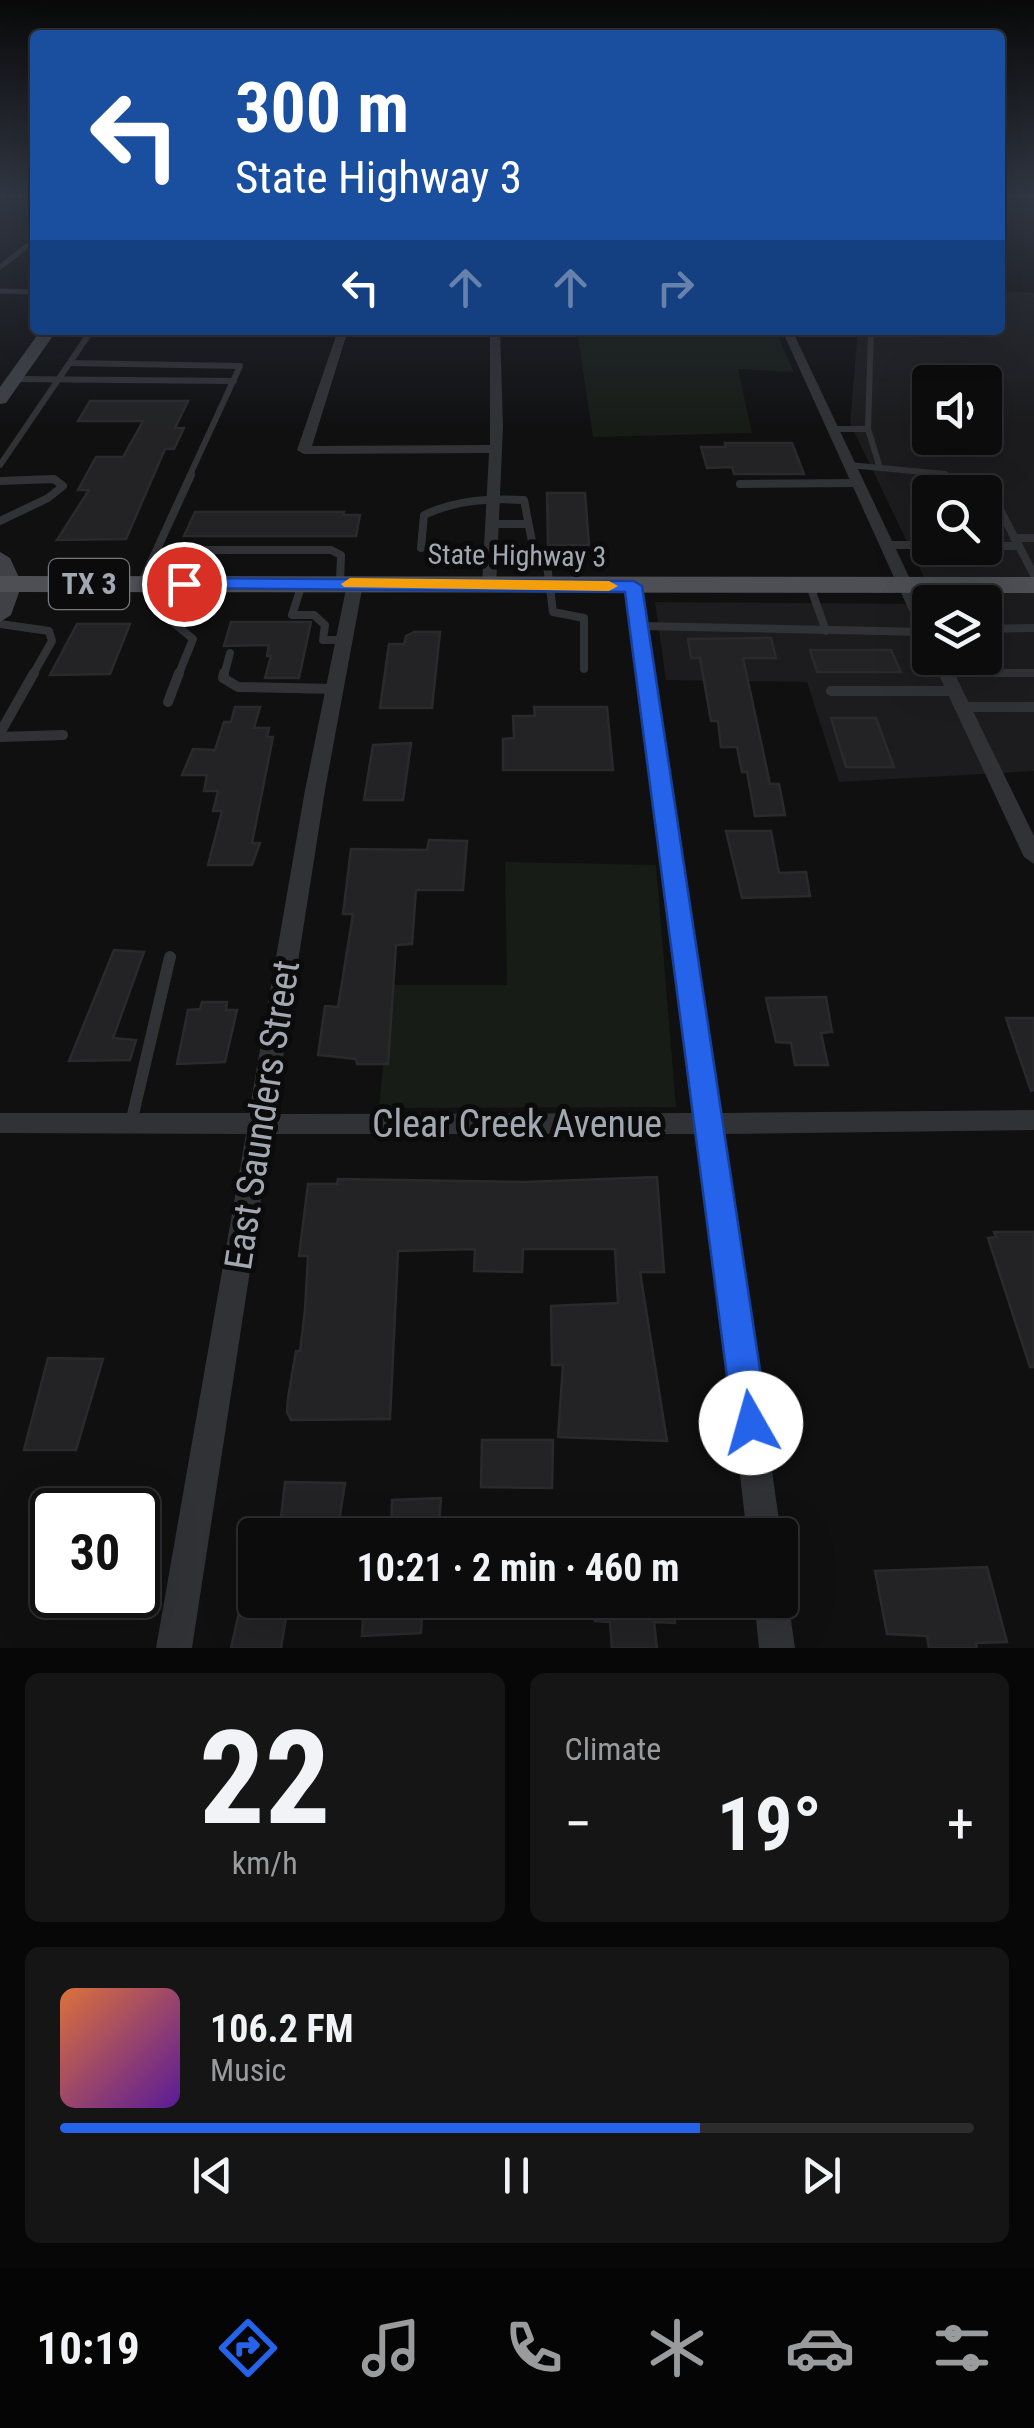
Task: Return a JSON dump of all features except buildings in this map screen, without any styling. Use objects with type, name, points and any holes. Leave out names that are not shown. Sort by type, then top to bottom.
[{"type":"main road","name":"State Highway 3","points":[[6,584],[912,586]]},
{"type":"main road","name":"State Highway 3","points":[[1002,593],[1034,585]]},
{"type":"street","points":[[0,399],[46,335]]},
{"type":"street","points":[[340,335],[304,450],[494,449]]},
{"type":"street","points":[[490,585],[497,426],[495,335]]},
{"type":"street","points":[[789,335],[912,601]]},
{"type":"street","points":[[0,558],[6,584],[0,615]]},
{"type":"street","name":"East Saunders Street","points":[[174,1648],[344,640],[347,584]]},
{"type":"street","points":[[634,586],[711,1123],[762,1518]]},
{"type":"street","points":[[951,682],[1034,857]]},
{"type":"street","name":"Clear Creek Avenue","points":[[0,1123],[1034,1120]]},
{"type":"street","points":[[773,1618],[777,1648]]},
{"type":"lane","points":[[0,292],[30,292]]},
{"type":"lane","points":[[0,465],[89,335]]},
{"type":"lane","points":[[871,335],[868,429],[880,468]]},
{"type":"lane","points":[[70,364],[233,363],[240,368],[141,584]]},
{"type":"lane","points":[[14,379],[234,381]]},
{"type":"lane","points":[[832,429],[868,429]]},
{"type":"lane","points":[[849,466],[945,474]]},
{"type":"lane","points":[[0,481],[54,478],[62,486],[48,498],[0,521]]},
{"type":"lane","points":[[740,484],[857,483]]},
{"type":"lane","points":[[422,548],[424,516],[441,506],[491,499],[524,500],[532,547],[546,557],[553,612],[584,618],[584,670]]},
{"type":"lane","points":[[0,511],[10,516]]},
{"type":"lane","points":[[1002,513],[1034,575]]},
{"type":"lane","points":[[491,524],[527,524]]},
{"type":"lane","points":[[1002,546],[1019,546],[1034,538]]},
{"type":"lane","points":[[886,545],[912,546]]},
{"type":"lane","points":[[1019,546],[1034,554]]},
{"type":"lane","points":[[168,702],[193,639],[175,624],[189,584],[192,558],[202,550],[332,550],[341,555],[347,584]]},
{"type":"lane","points":[[302,584],[292,615],[314,615],[325,625],[324,640],[344,640]]},
{"type":"lane","points":[[810,586],[826,631]]},
{"type":"lane","points":[[1002,623],[1006,628]]},
{"type":"lane","points":[[0,624],[49,631],[52,640],[0,735],[63,736]]},
{"type":"lane","points":[[639,626],[912,634]]},
{"type":"lane","points":[[1002,628],[1034,628]]},
{"type":"lane","points":[[230,653],[222,678],[238,688],[335,689]]},
{"type":"lane","points":[[1002,673],[1034,673]]},
{"type":"lane","points":[[832,691],[951,682],[985,675]]},
{"type":"lane","points":[[951,682],[1034,707]]},
{"type":"lane","points":[[132,1123],[170,956]]},
{"type":"shaded area","points":[[1005,291],[1034,293],[1034,771],[839,782],[807,682],[666,680],[655,602],[912,604],[912,675],[1002,675],[1002,585],[928,585],[918,565],[1002,565],[1002,475],[912,475],[912,552],[850,423],[858,335],[1005,335]]},
{"type":"shaded area","points":[[578,335],[777,335],[794,372],[738,369],[752,433],[593,437]]},
{"type":"shaded area","points":[[505,862],[656,865],[676,1107],[379,1108],[391,985],[507,985]]},
{"type":"slow traffic","points":[[350,584],[609,586]]},
{"type":"route","points":[[184,584],[634,586],[751,1423]]}]
